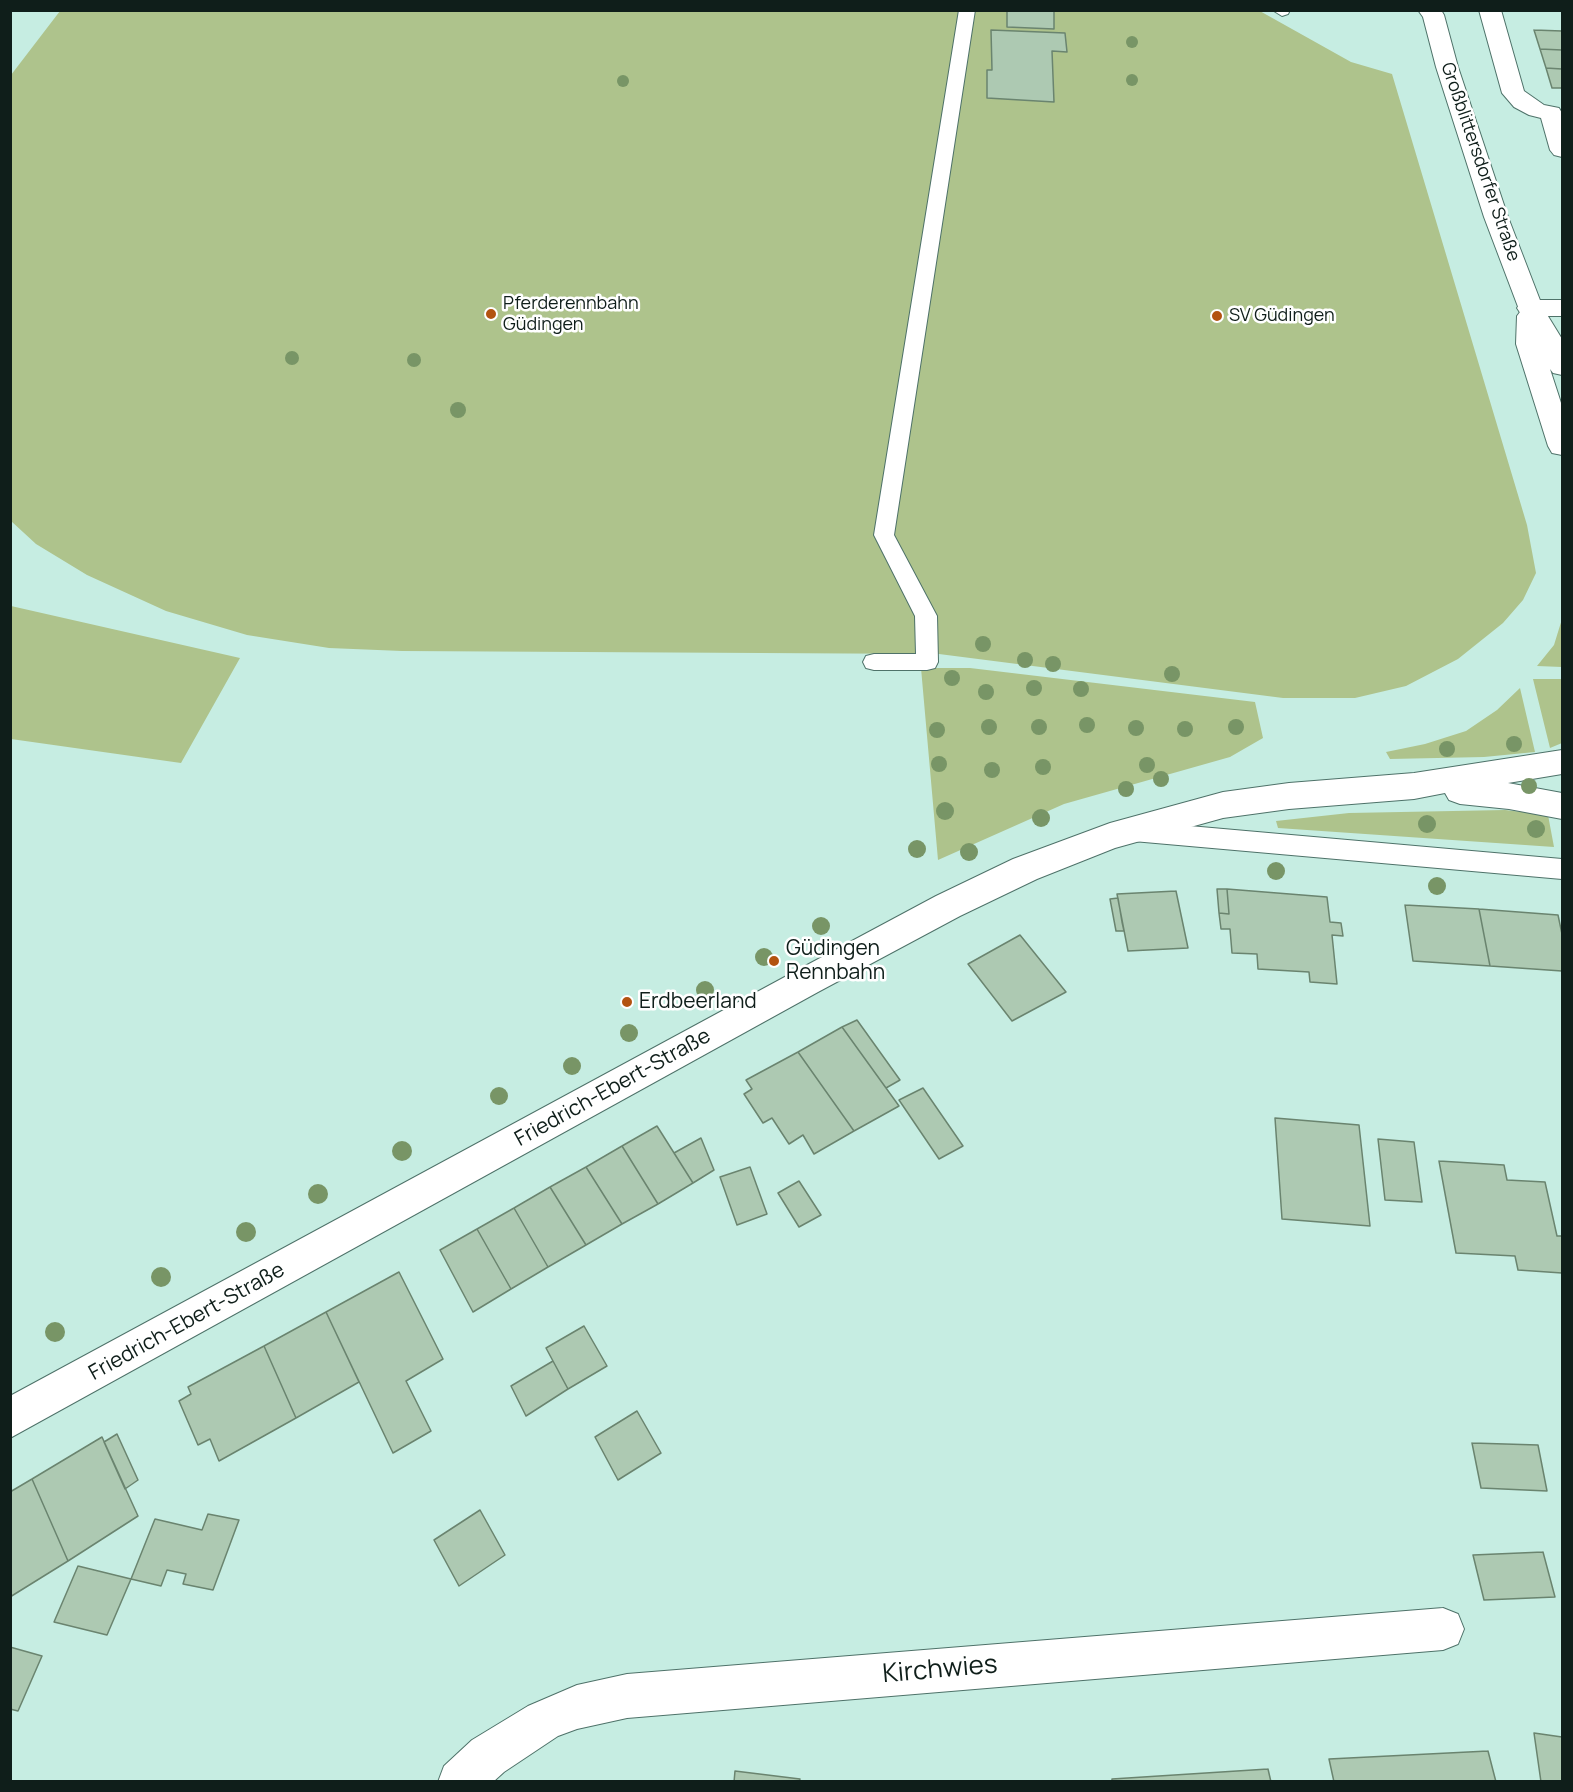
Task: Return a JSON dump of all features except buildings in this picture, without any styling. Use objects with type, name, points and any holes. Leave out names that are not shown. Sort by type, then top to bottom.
[{"type":"main road","points":[[1490,10],[1513,93],[1522,102],[1537,110],[1557,113],[1563,150]]},
{"type":"main road","name":"Großblittersdorfer Straße","points":[[1432,12],[1447,67],[1493,206],[1530,308],[1553,344],[1563,367]]},
{"type":"main road","points":[[1530,308],[1563,309]]},
{"type":"main road","name":"Großblittersdorfer Straße","points":[[1530,308],[1529,344],[1563,446]]},
{"type":"main road","name":"Friedrich-Ebert-Straße","points":[[10,1418],[948,906],[1025,869],[1128,830],[1223,805],[1289,796],[1414,786],[1563,762]]},
{"type":"main road","name":"Friedrich-Ebert-Straße","points":[[1414,786],[1509,796],[1563,806]]},
{"type":"main road","name":"Kirchwies","points":[[460,1782],[488,1756],[543,1721],[577,1707],[627,1696],[1443,1629]]},
{"type":"lane","points":[[874,662],[927,662],[926,616],[884,535],[967,10]]},
{"type":"lane","points":[[1128,830],[1563,869]]},
{"type":"green space","name":"Pferderennbahn Güdingen","points":[[1258,10],[1351,62],[1392,74],[1527,525],[1536,573],[1523,600],[1503,623],[1458,659],[1406,686],[1355,698],[1283,698],[939,654],[402,651],[329,648],[247,635],[166,611],[87,575],[36,544],[11,521],[11,75],[60,11]]},
{"type":"green space","points":[[11,606],[240,658],[181,763],[11,739]]},
{"type":"green space","points":[[1562,619],[1562,667],[1537,666],[1554,645]]},
{"type":"green space","points":[[921,668],[970,668],[1255,702],[1263,738],[1230,757],[1064,804],[938,860]]},
{"type":"green space","points":[[1533,679],[1562,679],[1562,743],[1550,748]]},
{"type":"green space","points":[[1520,688],[1535,752],[1484,757],[1390,759],[1386,752],[1425,744],[1466,731],[1497,710]]},
{"type":"green space","points":[[1505,810],[1548,815],[1554,847],[1278,828],[1276,821],[1349,813]]},
{"type":"place","name":"Pferderennbahn Güdingen","points":[[491,314]]},
{"type":"place","name":"SV Güdingen","points":[[1217,316]]},
{"type":"place","name":"Güdingen Rennbahn","points":[[774,961]]},
{"type":"place","name":"Erdbeerland","points":[[627,1002]]}]
